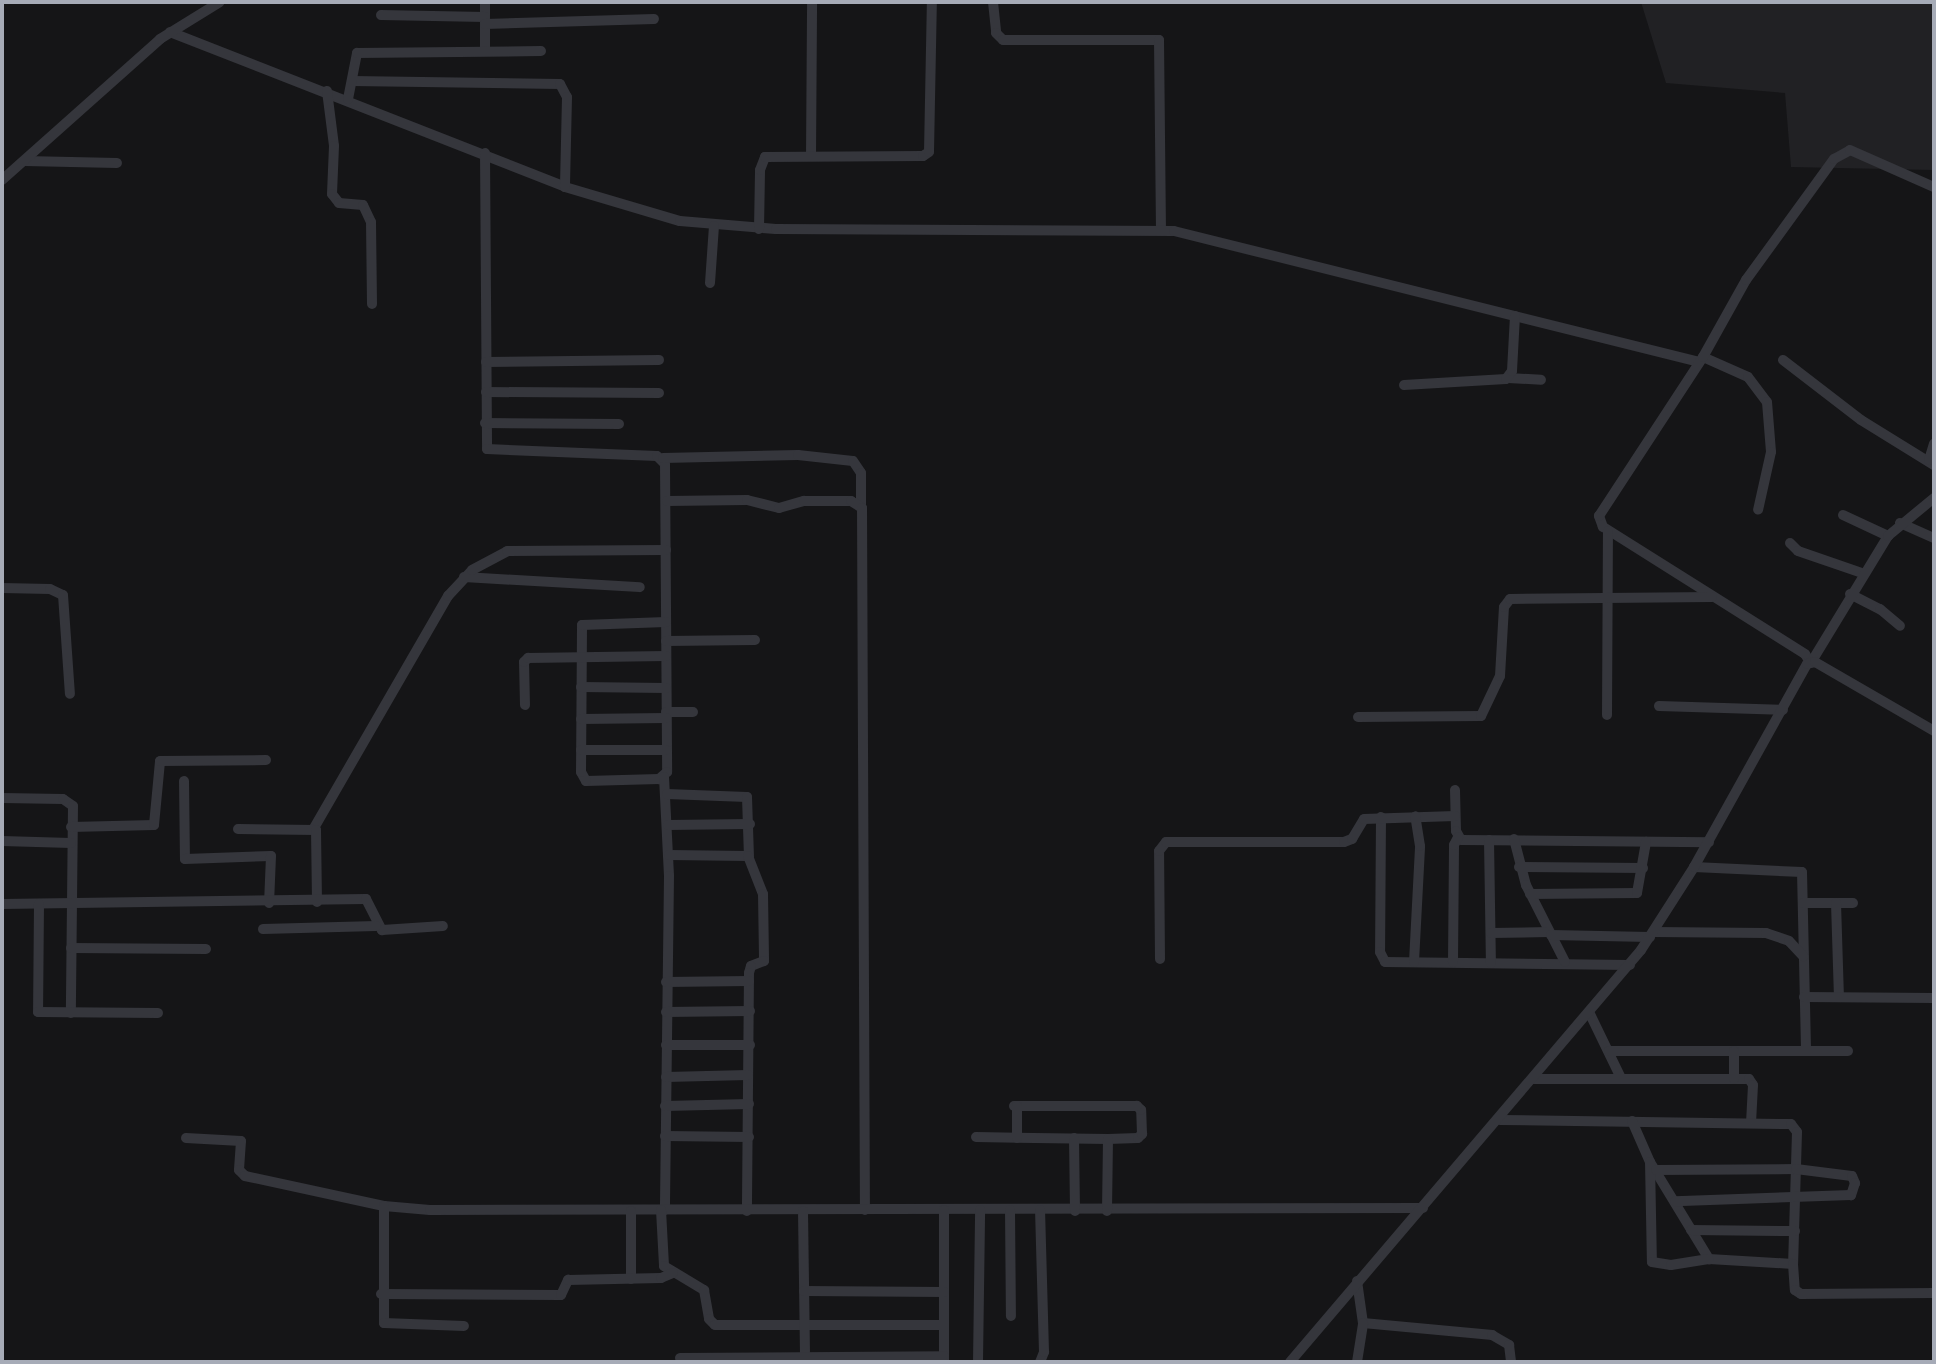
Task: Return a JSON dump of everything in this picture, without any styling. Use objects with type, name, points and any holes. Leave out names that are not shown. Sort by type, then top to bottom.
[{"type":"street","points":[[2,180],[170,32],[220,2]]},
{"type":"street","points":[[485,2],[485,51]]},
{"type":"street","points":[[811,156],[812,2]]},
{"type":"street","points":[[759,229],[762,160],[770,156],[923,156],[929,152],[932,2]]},
{"type":"street","points":[[993,2],[996,33],[1003,40],[1158,40],[1161,229]]},
{"type":"street","points":[[381,15],[485,20],[654,19]]},
{"type":"street","points":[[170,32],[348,99],[565,187],[680,222],[759,229],[1161,229],[1701,360],[1748,377],[1767,402],[1771,452],[1758,510]]},
{"type":"street","points":[[348,99],[357,52],[541,51]]},
{"type":"street","points":[[352,81],[556,82],[566,97],[565,187]]},
{"type":"street","points":[[327,91],[334,146],[332,194],[338,203],[363,205],[371,222],[372,304]]},
{"type":"street","points":[[1934,187],[1850,150],[1840,153],[1755,267],[1701,360],[1605,504],[1598,519],[1608,531],[1805,654],[1811,662],[1934,731]]},
{"type":"street","points":[[485,153],[486,446],[494,451],[663,458],[798,455],[853,461],[861,473],[861,505],[866,527],[862,732],[865,1210]]},
{"type":"street","points":[[25,161],[117,163]]},
{"type":"street","points":[[710,283],[714,226]]},
{"type":"street","points":[[1508,378],[1515,316]]},
{"type":"street","points":[[486,362],[659,360]]},
{"type":"street","points":[[1783,360],[1861,420],[1932,463],[1934,444]]},
{"type":"street","points":[[1404,385],[1508,378],[1541,380]]},
{"type":"street","points":[[486,392],[659,393]]},
{"type":"street","points":[[485,424],[619,424]]},
{"type":"street","points":[[663,458],[667,501],[664,777],[669,855],[662,1261],[673,1273],[704,1290],[709,1319],[715,1325],[944,1325]]},
{"type":"street","points":[[1290,1362],[1630,965],[1709,842],[1861,573],[1900,523],[1934,498]]},
{"type":"street","points":[[667,501],[747,500],[779,508],[810,501],[861,505]]},
{"type":"street","points":[[1843,515],[1888,536]]},
{"type":"street","points":[[1900,523],[1934,538]]},
{"type":"street","points":[[1607,715],[1608,531]]},
{"type":"street","points":[[1790,543],[1798,551],[1861,573]]},
{"type":"street","points":[[314,828],[464,577],[492,556],[507,551],[666,550]]},
{"type":"street","points":[[464,577],[560,579],[590,587],[640,587]]},
{"type":"street","points":[[2,588],[50,589],[63,595],[69,694]]},
{"type":"street","points":[[1850,594],[1880,609],[1900,626]]},
{"type":"street","points":[[1358,717],[1481,716],[1500,676],[1507,601],[1712,597]]},
{"type":"street","points":[[664,777],[586,781],[580,750],[581,656],[585,624],[666,622]]},
{"type":"street","points":[[666,641],[755,640]]},
{"type":"street","points":[[525,705],[526,659],[666,656]]},
{"type":"street","points":[[581,687],[666,688]]},
{"type":"street","points":[[1659,706],[1783,710]]},
{"type":"street","points":[[581,719],[693,712]]},
{"type":"street","points":[[580,750],[666,750]]},
{"type":"street","points":[[71,827],[155,825],[160,761],[266,760]]},
{"type":"street","points":[[184,782],[185,859],[271,856],[269,903]]},
{"type":"street","points":[[1453,962],[1454,845],[1458,837],[1455,790]]},
{"type":"street","points":[[667,794],[746,796],[750,824],[749,857],[763,898],[764,958],[751,966],[749,981],[747,1211]]},
{"type":"street","points":[[2,798],[67,799],[73,806],[69,904],[71,1013]]},
{"type":"street","points":[[1414,962],[1420,846],[1415,816]]},
{"type":"street","points":[[1160,959],[1163,844],[1347,841],[1361,820],[1381,817],[1455,816]]},
{"type":"street","points":[[1381,817],[1380,955],[1385,962],[1565,962],[1630,965]]},
{"type":"street","points":[[668,825],[750,824]]},
{"type":"street","points":[[238,829],[314,828]]},
{"type":"street","points":[[314,828],[318,834],[317,902]]},
{"type":"street","points":[[1458,837],[1489,841],[1514,839],[1709,842]]},
{"type":"street","points":[[1514,839],[1519,867],[1530,894],[1565,962]]},
{"type":"street","points":[[2,841],[71,843]]},
{"type":"street","points":[[1489,841],[1491,963]]},
{"type":"street","points":[[1530,894],[1635,894],[1641,890],[1646,842]]},
{"type":"street","points":[[669,855],[749,857]]},
{"type":"street","points":[[1519,867],[1643,869]]},
{"type":"street","points":[[1694,867],[1800,871],[1806,1052]]},
{"type":"street","points":[[2,904],[366,900],[376,926]]},
{"type":"street","points":[[1803,903],[1853,903]]},
{"type":"street","points":[[1836,903],[1839,997]]},
{"type":"street","points":[[39,904],[35,1009],[71,1013],[158,1013]]},
{"type":"street","points":[[263,929],[376,926],[387,930],[443,926]]},
{"type":"street","points":[[1491,933],[1766,933],[1788,941],[1803,956]]},
{"type":"street","points":[[71,948],[206,949]]},
{"type":"street","points":[[666,982],[749,981]]},
{"type":"street","points":[[1804,997],[1934,998]]},
{"type":"street","points":[[666,1012],[750,1011]]},
{"type":"street","points":[[1590,1014],[1621,1078]]},
{"type":"street","points":[[666,1045],[750,1045]]},
{"type":"street","points":[[1609,1051],[1848,1051]]},
{"type":"street","points":[[1734,1051],[1734,1079]]},
{"type":"street","points":[[666,1077],[748,1075]]},
{"type":"street","points":[[1532,1079],[1734,1079],[1753,1082],[1751,1122]]},
{"type":"street","points":[[665,1106],[748,1104]]},
{"type":"street","points":[[976,1137],[1017,1138],[1074,1138],[1108,1139],[1140,1137],[1139,1107],[1016,1106],[1017,1138]]},
{"type":"street","points":[[1500,1120],[1751,1122],[1794,1126],[1796,1169],[1793,1264],[1798,1293],[1934,1293]]},
{"type":"street","points":[[1632,1121],[1653,1166],[1709,1259]]},
{"type":"street","points":[[664,1136],[749,1137]]},
{"type":"street","points":[[186,1138],[241,1141],[239,1170],[245,1176],[384,1206],[430,1210],[1107,1211],[1423,1208]]},
{"type":"street","points":[[1074,1138],[1075,1211]]},
{"type":"street","points":[[1107,1211],[1108,1139]]},
{"type":"street","points":[[1653,1166],[1796,1169],[1852,1176],[1855,1183],[1851,1195],[1675,1201]]},
{"type":"street","points":[[1653,1166],[1651,1262],[1671,1265],[1709,1259],[1793,1264]]},
{"type":"street","points":[[384,1206],[382,1294],[387,1325],[464,1326]]},
{"type":"street","points":[[681,1358],[805,1361],[944,1359],[944,1210]]},
{"type":"street","points":[[978,1362],[980,1210]]},
{"type":"street","points":[[1010,1210],[1011,1317]]},
{"type":"street","points":[[1040,1362],[1044,1352],[1041,1210]]},
{"type":"street","points":[[631,1211],[631,1279]]},
{"type":"street","points":[[803,1211],[805,1361]]},
{"type":"street","points":[[1691,1230],[1795,1231]]},
{"type":"street","points":[[382,1294],[559,1295],[565,1294],[568,1280],[631,1279],[673,1273]]},
{"type":"street","points":[[1357,1282],[1363,1323],[1357,1362]]},
{"type":"street","points":[[804,1291],[944,1292]]},
{"type":"street","points":[[1363,1323],[1492,1335],[1509,1345],[1511,1362]]},
{"type":"shaded area","points":[[1641,2],[1934,2],[1934,170],[1791,167],[1785,93],[1666,83]]}]
